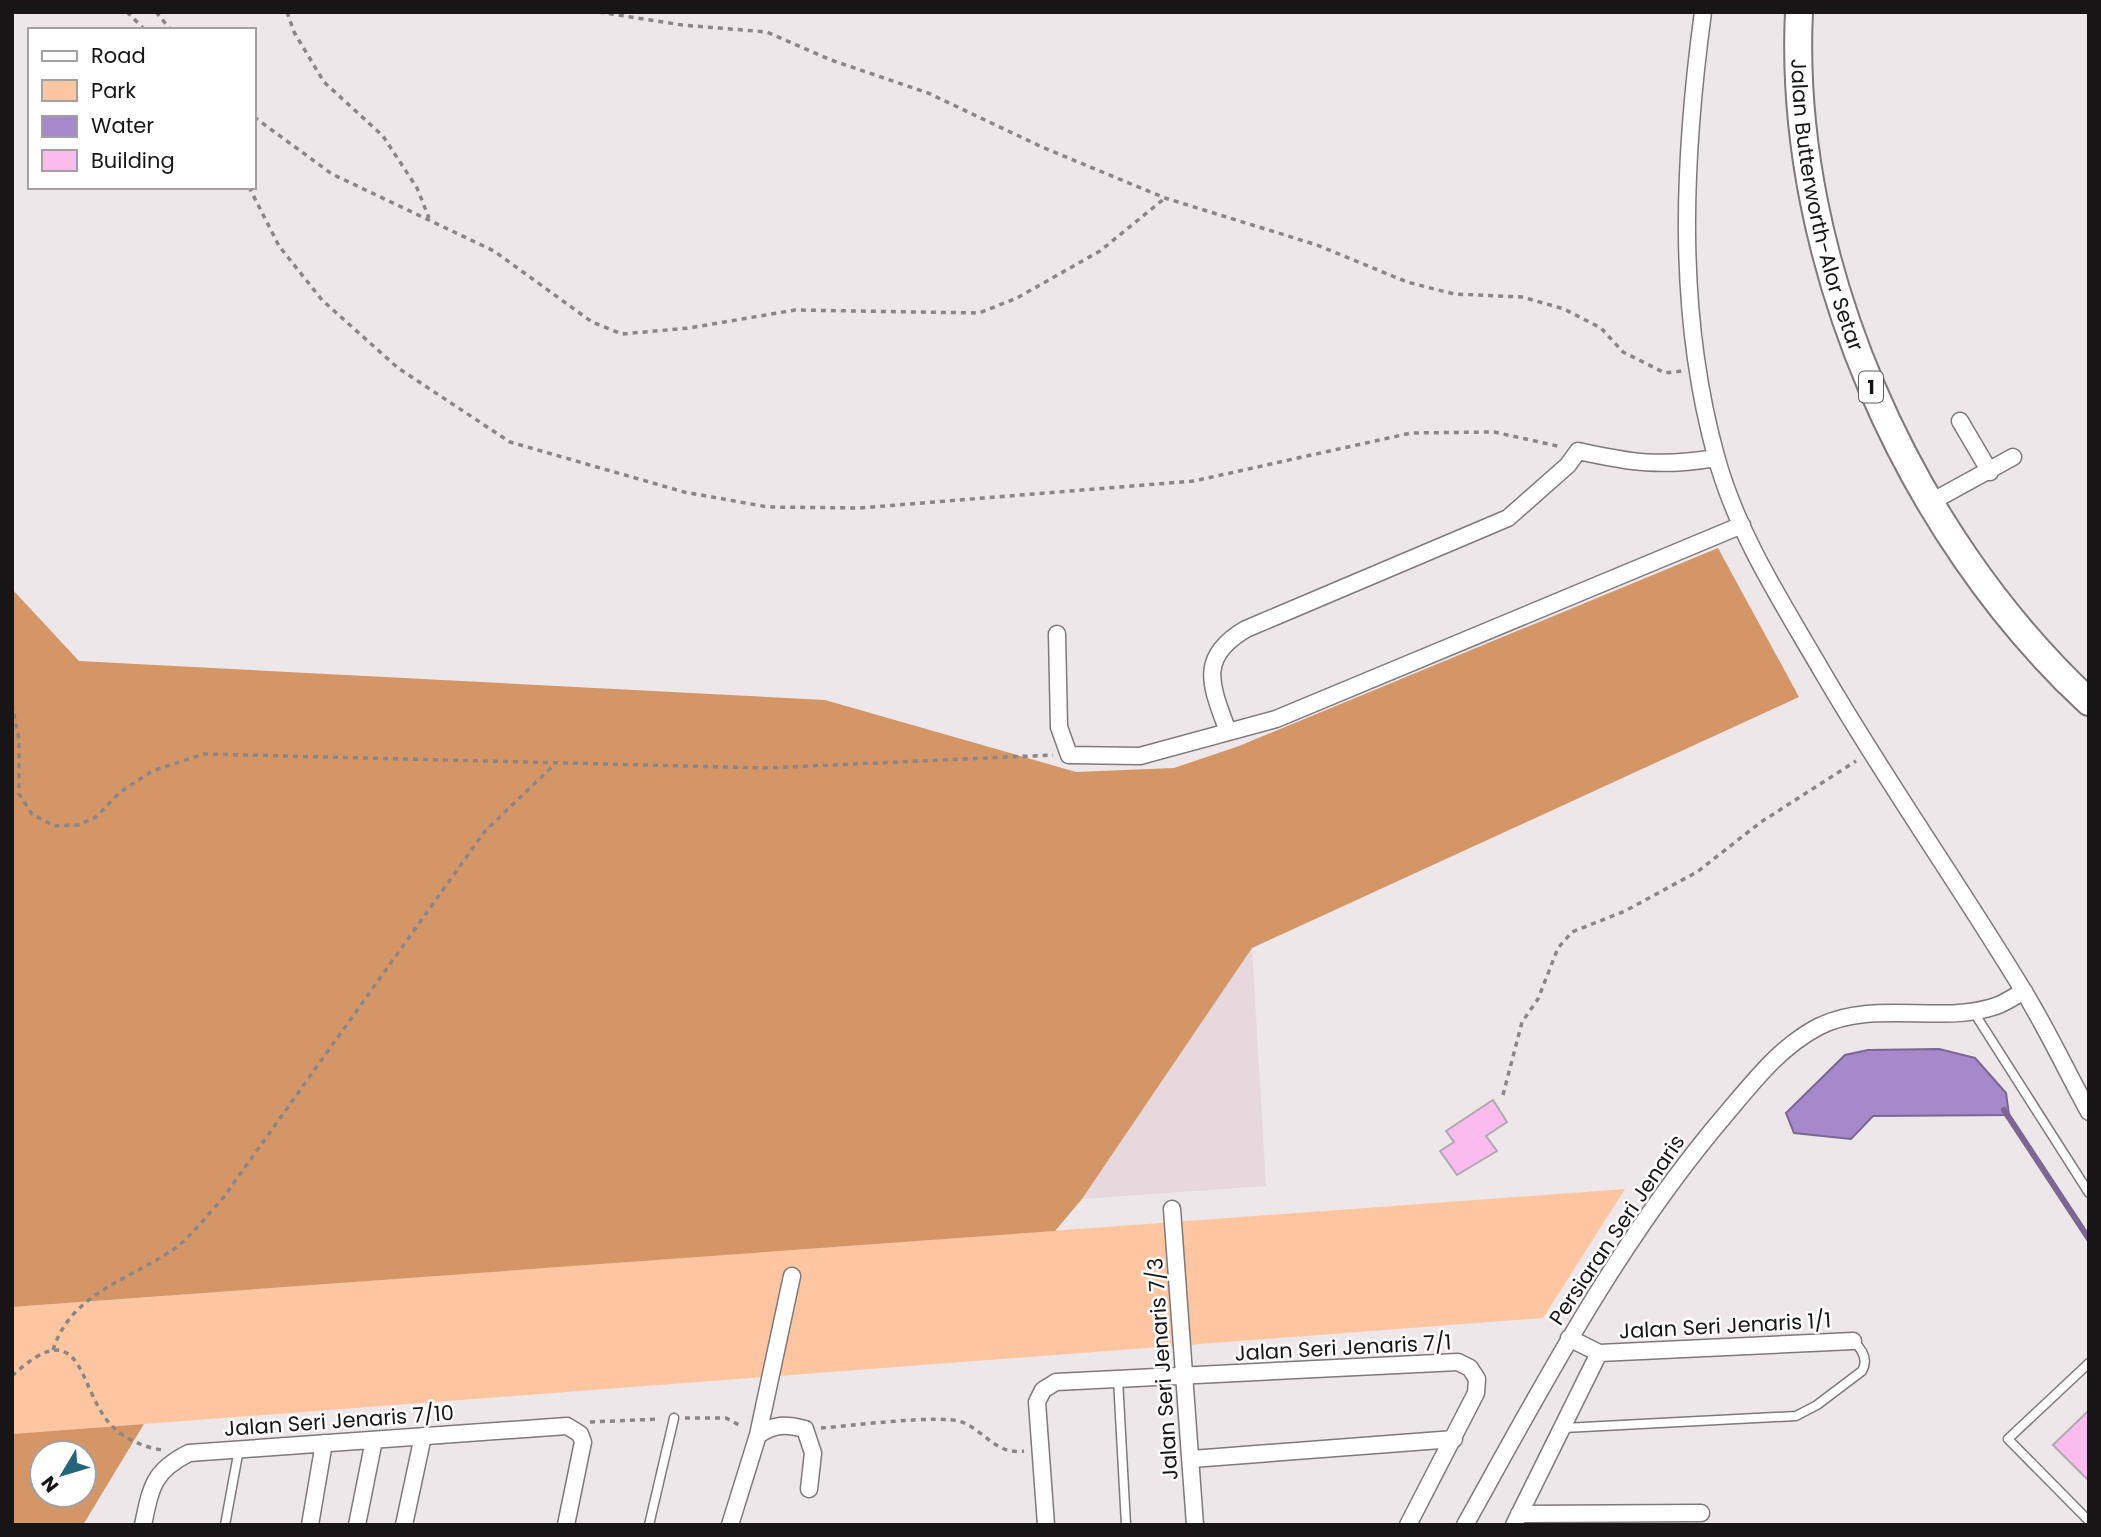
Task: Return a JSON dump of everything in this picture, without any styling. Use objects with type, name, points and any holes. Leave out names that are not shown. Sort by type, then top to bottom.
[{"type":"main road","name":"Jalan Butterworth-Alor Setar","points":[[1799,12],[1800,100],[1820,228],[1835,286],[1871,386],[1931,502],[1975,569],[2018,626],[2089,702]]},
{"type":"street","points":[[1703,12],[1692,91],[1686,172],[1689,300],[1698,370],[1716,458],[1762,569],[1870,753],[2024,991],[2089,1112]]},
{"type":"street","points":[[1960,421],[1990,472]]},
{"type":"street","points":[[1228,732],[1213,690],[1211,672],[1215,655],[1228,640],[1508,518],[1559,474],[1578,451],[1625,461],[1672,465],[1716,458]]},
{"type":"street","points":[[1931,502],[2013,457]]},
{"type":"street","points":[[1057,634],[1059,727],[1069,755],[1140,756],[1306,707],[1742,525]]},
{"type":"street","name":"Persiaran Seri Jenaris","points":[[1465,1525],[1569,1338],[1670,1184],[1732,1107],[1791,1043],[1820,1026],[1844,1017],[1973,1011],[1996,1006],[2024,991]]},
{"type":"street","name":"Jalan Seri Jenaris 7/3","points":[[1172,1209],[1195,1525]]},
{"type":"street","points":[[730,1525],[758,1435],[792,1276]]},
{"type":"street","points":[[1569,1338],[1599,1353],[1516,1520],[1701,1513]]},
{"type":"street","name":"Jalan Seri Jenaris 1/1","points":[[1599,1353],[1853,1341]]},
{"type":"street","name":"Jalan Seri Jenaris 7/1","points":[[1040,1448],[1037,1402],[1043,1390],[1056,1382],[1458,1362],[1470,1368],[1478,1385],[1454,1440],[1408,1525]]},
{"type":"street","points":[[758,1435],[773,1426],[788,1424],[805,1429],[813,1452],[809,1489]]},
{"type":"street","name":"Jalan Seri Jenaris 7/10","points":[[189,1453],[567,1426],[580,1434],[583,1450],[566,1525]]},
{"type":"street","points":[[404,1525],[423,1436]]},
{"type":"street","points":[[357,1525],[374,1440]]},
{"type":"street","points":[[1192,1459],[1454,1440]]},
{"type":"street","points":[[310,1525],[324,1443]]},
{"type":"street","points":[[1040,1448],[1046,1525]]},
{"type":"street","points":[[143,1525],[151,1486],[165,1468],[189,1453]]},
{"type":"lane","points":[[1973,1011],[2089,1193]]},
{"type":"lane","points":[[1564,1428],[1796,1416],[1817,1405],[1862,1371],[1863,1352],[1853,1341]]},
{"type":"lane","points":[[2089,1363],[2008,1439],[2089,1521]]},
{"type":"lane","points":[[1118,1379],[1126,1525]]},
{"type":"lane","points":[[649,1525],[674,1418]]},
{"type":"lane","points":[[225,1525],[239,1449]]},
{"type":"path","points":[[127,12],[143,28]]},
{"type":"path","points":[[156,12],[169,28]]},
{"type":"path","points":[[287,12],[294,32],[324,82],[383,136],[417,188],[430,220]]},
{"type":"path","points":[[599,12],[682,25],[767,32],[831,60],[928,93],[1042,147],[1165,198],[1317,245],[1407,282],[1454,294],[1522,297],[1564,309],[1601,328],[1623,352],[1665,373],[1698,370]]},
{"type":"path","points":[[256,118],[332,174],[494,251],[592,322],[622,334],[689,328],[795,310],[979,313],[1017,298],[1100,251],[1165,198]]},
{"type":"path","points":[[250,189],[279,246],[322,300],[398,368],[510,442],[684,492],[768,507],[860,508],[1180,483],[1411,433],[1494,432],[1578,451]]},
{"type":"path","points":[[12,704],[19,740],[19,794],[32,814],[54,826],[78,825],[96,817],[120,793],[152,771],[204,754],[765,768],[1069,755]]},
{"type":"path","points":[[1503,1095],[1522,1022],[1538,999],[1558,948],[1572,932],[1625,911],[1697,872],[1761,822],[1870,753]]},
{"type":"path","points":[[53,1350],[60,1327],[74,1311],[176,1248],[223,1198],[485,831],[555,764]]},
{"type":"path","points":[[12,1376],[40,1355],[53,1350],[68,1355],[85,1373],[96,1404],[113,1427],[152,1449],[189,1453]]},
{"type":"path","points":[[805,1429],[935,1419],[961,1422],[995,1446],[1012,1452],[1040,1448]]},
{"type":"shaded area","points":[[1718,548],[1799,697],[1252,948],[1082,1199],[1055,1231],[12,1307],[12,589],[79,661],[825,700],[1076,772],[1174,768],[1239,746]]},
{"type":"shaded area","points":[[1252,948],[1266,1186],[1082,1199]]},
{"type":"shaded area","points":[[144,1424],[98,1500],[98,1439],[28,1439],[28,1509],[93,1509],[83,1525],[12,1525],[12,1434]]},
{"type":"green space","points":[[1625,1189],[1543,1318],[12,1434],[12,1307]]},
{"type":"water","points":[[1939,1049],[1975,1058],[2006,1093],[2009,1115],[1873,1116],[1851,1139],[1794,1133],[1786,1113],[1845,1055],[1868,1050]]},
{"type":"building","points":[[1493,1100],[1507,1122],[1486,1136],[1497,1151],[1457,1175],[1440,1151],[1454,1142],[1446,1131]]},
{"type":"building","points":[[2089,1410],[2089,1481],[2053,1445]]},
{"type":"waterway","points":[[2004,1110],[2089,1239]]}]
